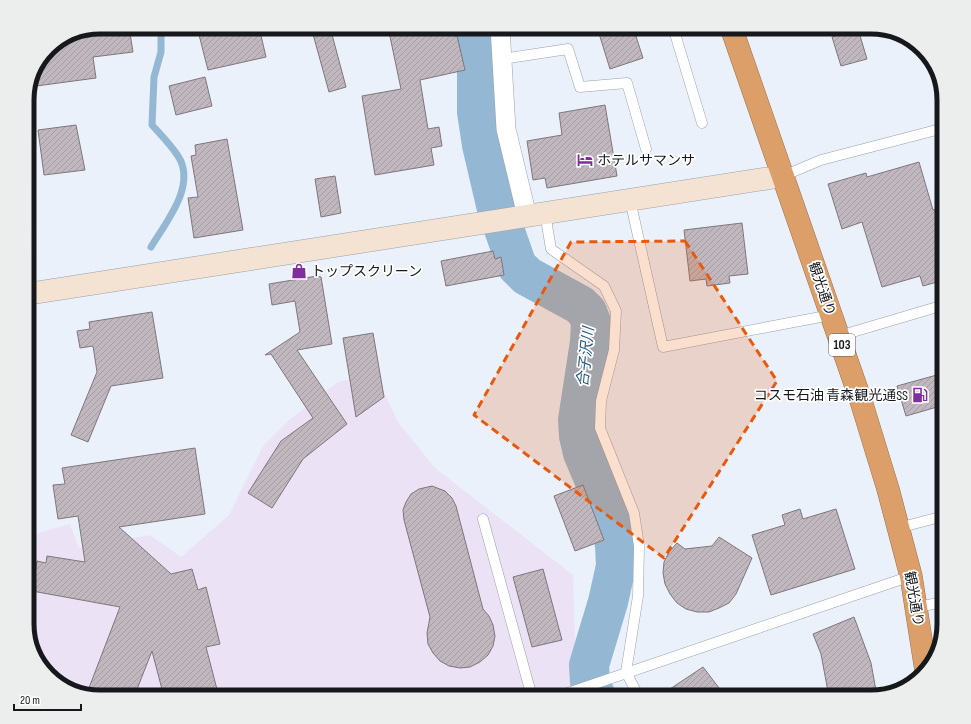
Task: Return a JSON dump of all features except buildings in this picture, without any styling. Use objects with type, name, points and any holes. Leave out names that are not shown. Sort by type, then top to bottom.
[{"type":"highway","name":"観光通り","points":[[733,34],[861,401],[911,576],[925,662]]},
{"type":"street","points":[[500,34],[506,129],[530,216]]},
{"type":"street","points":[[34,293],[783,176]]},
{"type":"lane","points":[[675,34],[702,123]]},
{"type":"lane","points":[[502,59],[568,49],[580,87],[627,83],[646,149]]},
{"type":"lane","points":[[783,176],[821,160],[937,130]]},
{"type":"lane","points":[[630,200],[663,346],[831,315]]},
{"type":"lane","points":[[530,216],[551,249],[604,286],[616,311],[614,350],[602,401],[600,428],[634,513],[639,546],[638,596],[626,672],[635,690]]},
{"type":"lane","points":[[839,336],[937,307]]},
{"type":"lane","points":[[898,528],[937,518]]},
{"type":"lane","points":[[483,519],[530,690]]},
{"type":"lane","points":[[578,690],[626,672],[911,576]]},
{"type":"lane","points":[[917,607],[937,603]]},
{"type":"highlighted area","points":[[685,241],[777,381],[664,558],[474,415],[571,242]]},
{"type":"shaded area","points":[[375,373],[398,422],[435,468],[573,575],[576,670],[588,690],[100,690],[79,687],[53,671],[41,653],[36,641],[34,629],[34,537],[38,533],[70,524],[79,548],[150,535],[181,557],[229,515],[263,446],[289,420],[338,382]]},
{"type":"waterway","points":[[151,247],[177,203],[182,191],[184,179],[183,167],[178,156],[152,125],[154,77],[161,52],[161,34]]},
{"type":"waterway","name":"合子沢川","points":[[472,34],[477,64],[477,112],[482,145],[497,209],[517,266],[527,276],[580,305],[587,312],[591,322],[590,342],[578,420],[579,436],[583,453],[608,512],[615,545],[616,566],[608,602],[589,665],[590,682],[593,690]]},
{"type":"place","name":"ホテルサマンサ","points":[[585,160]]},
{"type":"place","name":"トップスクリーン","points":[[299,271]]},
{"type":"place","name":"コスモ石油 青森観光通SS","points":[[920,395]]}]
